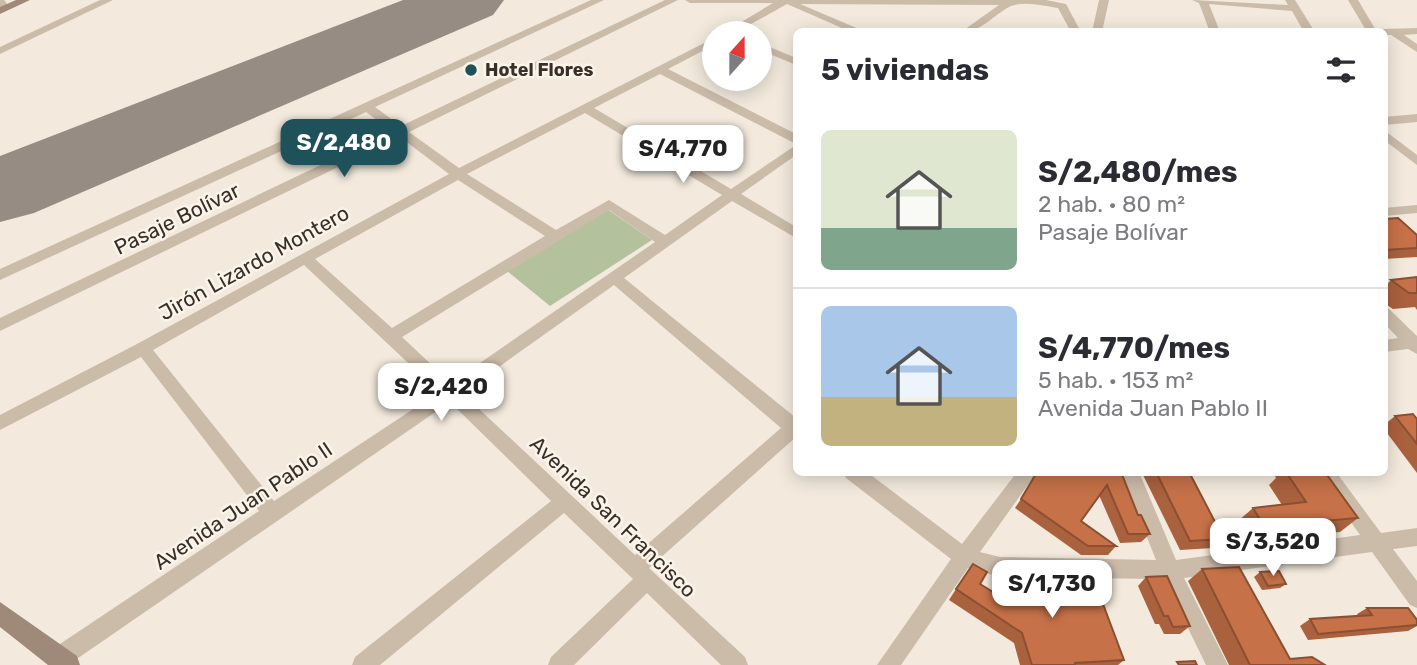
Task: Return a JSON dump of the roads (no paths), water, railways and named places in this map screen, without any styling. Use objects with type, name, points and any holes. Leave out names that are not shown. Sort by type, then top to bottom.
[{"type":"street","points":[[3,4],[24,0]]},
{"type":"street","points":[[0,51],[108,0]]},
{"type":"street","points":[[0,275],[598,0]]},
{"type":"street","name":"Pasaje Bolívar","points":[[0,325],[673,0]]},
{"type":"street","points":[[690,0],[1041,2],[1062,6],[1074,28]]},
{"type":"street","points":[[1098,28],[1104,0]]},
{"type":"street","points":[[1196,0],[1292,4],[1307,28]]},
{"type":"street","points":[[1203,0],[1214,28]]},
{"type":"street","points":[[1353,0],[1370,28]]},
{"type":"street","points":[[785,1],[851,28]]},
{"type":"street","points":[[751,21],[785,1]]},
{"type":"street","points":[[976,28],[1010,1]]},
{"type":"street","points":[[1389,32],[1417,31]]},
{"type":"street","points":[[1389,32],[1417,49]]},
{"type":"street","name":"Jirón Lizardo Montero","points":[[0,423],[458,174],[702,48]]},
{"type":"street","points":[[772,51],[793,61]]},
{"type":"street","points":[[661,70],[793,137]]},
{"type":"street","points":[[366,106],[458,174],[555,236]]},
{"type":"street","points":[[587,109],[793,231]]},
{"type":"street","points":[[1388,121],[1417,118]]},
{"type":"street","points":[[1388,137],[1417,161]]},
{"type":"street","name":"Avenida Juan Pablo II","points":[[64,662],[272,513],[450,393],[793,151]]},
{"type":"street","points":[[391,336],[609,204],[664,241]]},
{"type":"street","points":[[1388,212],[1417,209]]},
{"type":"street","name":"Avenida San Francisco","points":[[305,258],[391,336],[737,665]]},
{"type":"street","points":[[614,277],[793,426]]},
{"type":"street","points":[[1388,317],[1415,344]]},
{"type":"street","points":[[1388,346],[1415,344]]},
{"type":"street","points":[[142,348],[272,513]]},
{"type":"street","points":[[559,665],[641,574],[793,430]]},
{"type":"street","points":[[857,476],[964,557],[1000,566],[1170,570],[1417,537]]},
{"type":"street","points":[[888,665],[1025,476]]},
{"type":"street","points":[[1132,476],[1170,570],[1217,665]]},
{"type":"street","points":[[1328,476],[1417,598]]},
{"type":"street","points":[[363,665],[564,502]]},
{"type":"street","points":[[0,612],[64,662]]},
{"type":"place","name":"Hotel Flores","points":[[471,70]]}]
